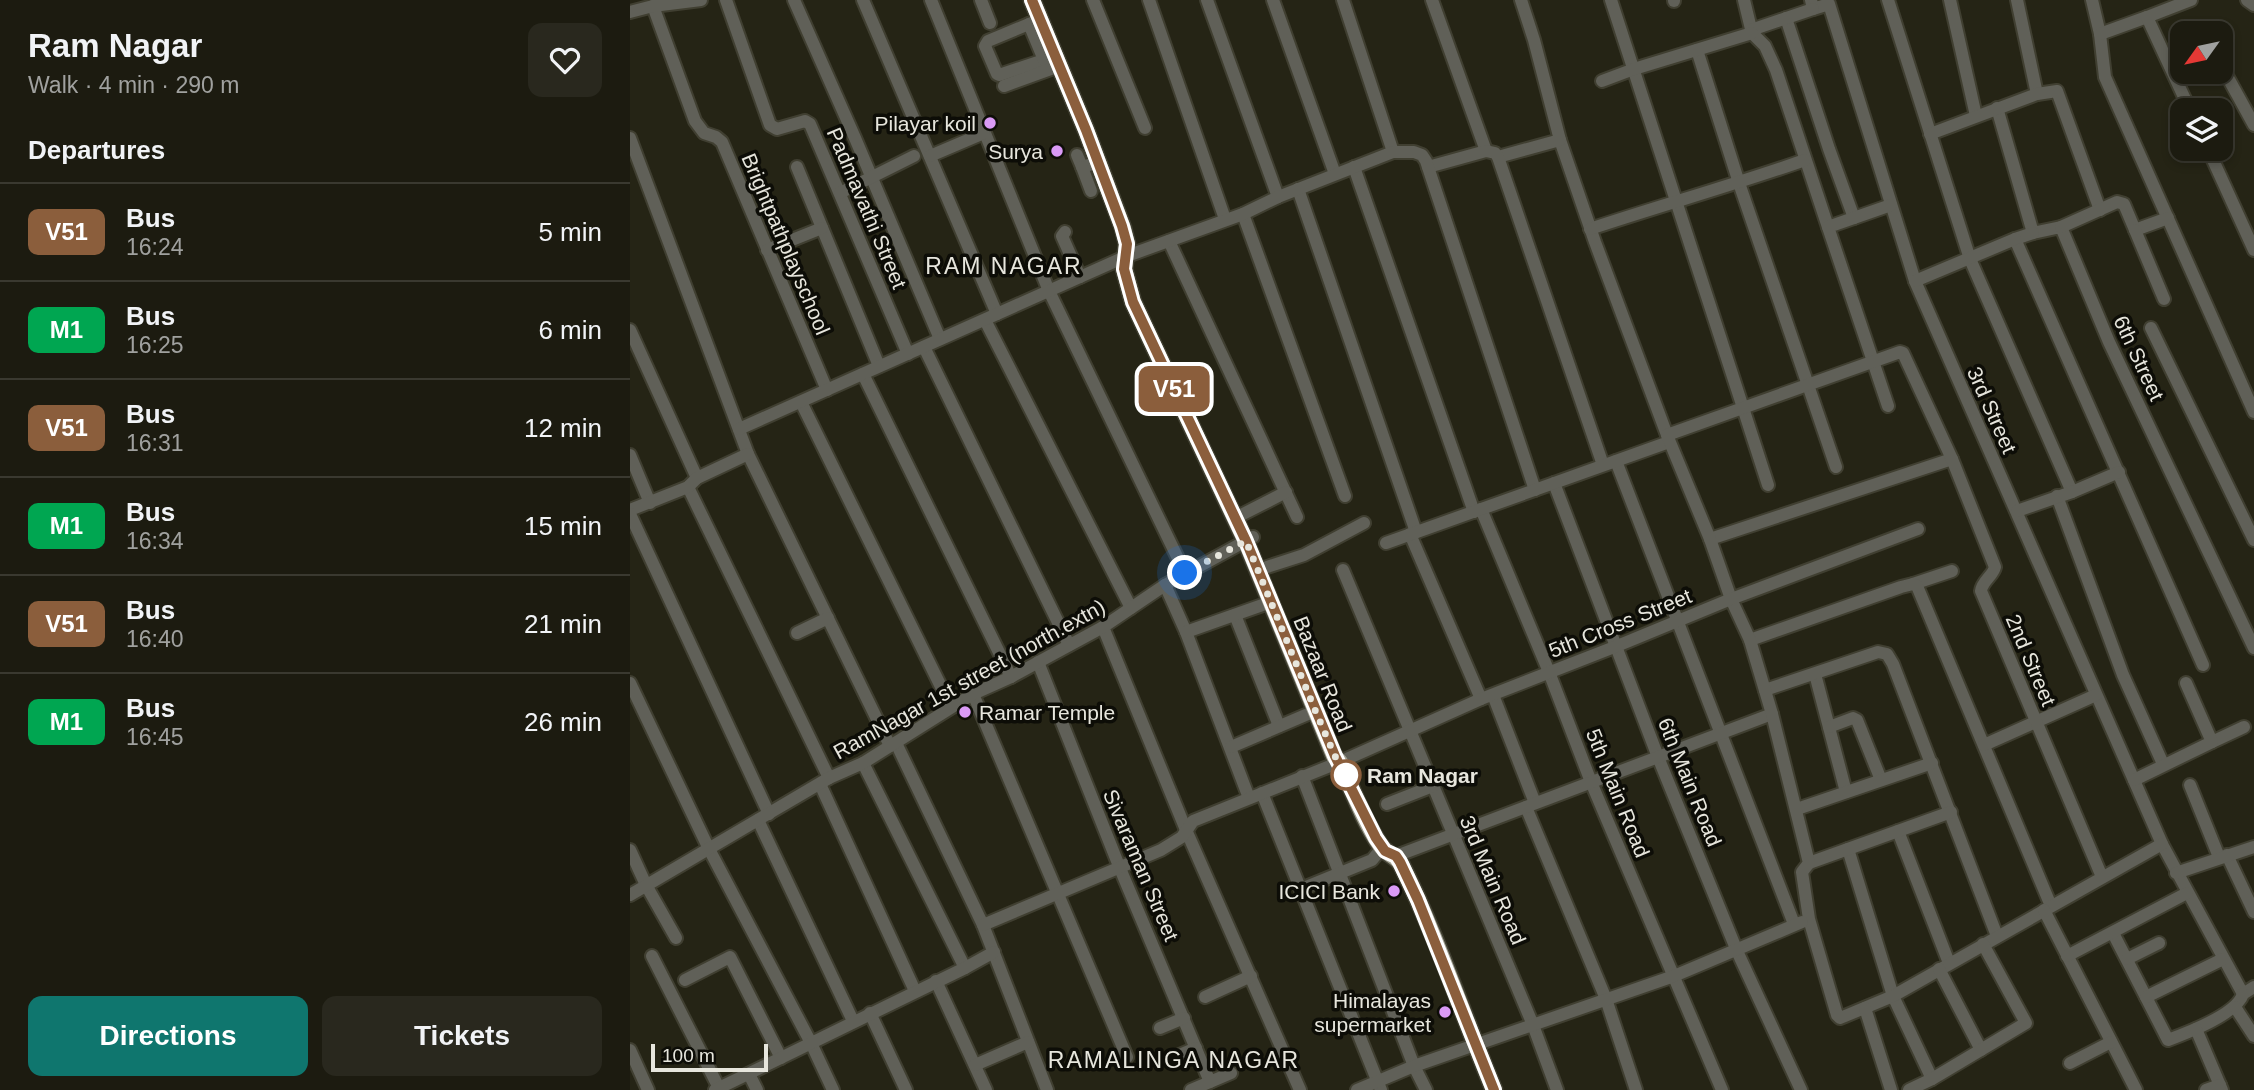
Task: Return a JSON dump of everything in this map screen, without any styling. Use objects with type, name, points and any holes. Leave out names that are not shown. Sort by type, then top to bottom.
[{"type":"main road","points":[[1032,0],[1035,22],[1099,162],[1124,230],[1125,276],[1133,302],[1250,539],[1267,567],[1290,632],[1336,740],[1337,759]]},
{"type":"main road","points":[[1126,260],[1139,298],[1243,514],[1250,539]]},
{"type":"main road","name":"Bazaar Road","points":[[1250,539],[1271,602],[1315,710],[1337,759],[1397,866],[1472,1046],[1487,1090]]},
{"type":"main road","name":"Bazaar Road","points":[[1472,1046],[1494,1090]]},
{"type":"street","points":[[630,12],[701,0]]},
{"type":"street","name":"Padmavathi Street","points":[[726,0],[770,125],[777,129],[808,122],[908,354]]},
{"type":"street","points":[[794,0],[940,339]]},
{"type":"street","points":[[863,0],[998,314]]},
{"type":"street","points":[[931,0],[1049,291],[1185,573]]},
{"type":"street","points":[[981,0],[990,23]]},
{"type":"street","points":[[1093,0],[1145,128]]},
{"type":"street","points":[[1149,0],[1225,219]]},
{"type":"street","points":[[1207,0],[1278,197]]},
{"type":"street","points":[[1273,0],[1335,174]]},
{"type":"street","points":[[1343,0],[1393,152]]},
{"type":"street","points":[[1432,0],[1610,463],[1676,621],[1794,925]]},
{"type":"street","points":[[1521,0],[1560,140],[1590,229],[1668,438],[1710,539],[1731,599],[1750,640],[1797,809],[1808,863]]},
{"type":"street","points":[[1611,0],[1768,485]]},
{"type":"street","points":[[1744,0],[1752,31],[1765,46],[1776,70],[1888,406]]},
{"type":"street","points":[[1888,0],[1970,259],[2072,492]]},
{"type":"street","points":[[1950,0],[1976,116]]},
{"type":"street","points":[[2017,0],[2037,94]]},
{"type":"street","points":[[2092,0],[2100,34],[2105,77],[2254,412]]},
{"type":"street","points":[[2100,34],[2147,17],[2162,6],[2191,0]]},
{"type":"street","points":[[2248,0],[2254,5]]},
{"type":"street","name":"3rd Street","points":[[1812,5],[1829,4],[1915,281],[2096,695],[2176,873],[2222,959],[2248,991]]},
{"type":"street","points":[[1602,81],[1752,31],[1812,5]]},
{"type":"street","name":"Brightpathplayschool","points":[[653,6],[695,121],[705,133],[716,136],[722,142],[827,390]]},
{"type":"street","points":[[2147,17],[2184,98]]},
{"type":"street","points":[[1786,18],[1854,218]]},
{"type":"street","points":[[1035,22],[988,41],[985,46],[997,75],[1054,60]]},
{"type":"street","points":[[1697,50],[1739,183],[1836,467]]},
{"type":"street","points":[[1004,83],[1054,60]]},
{"type":"street","points":[[2231,84],[2254,125]]},
{"type":"street","points":[[1930,134],[2053,90],[2059,93],[2100,210]]},
{"type":"street","points":[[1997,108],[2033,233]]},
{"type":"street","points":[[930,156],[984,133]]},
{"type":"street","points":[[630,138],[748,454],[983,925],[1047,1090]]},
{"type":"street","points":[[1427,167],[1560,140]]},
{"type":"street","points":[[740,429],[1080,277],[1393,152],[1420,154],[1424,157],[1535,490]]},
{"type":"street","points":[[840,193],[914,156]]},
{"type":"street","points":[[1590,229],[1805,160]]},
{"type":"street","points":[[1091,191],[1080,161],[1099,162]]},
{"type":"street","points":[[2213,161],[2254,250]]},
{"type":"street","points":[[797,167],[880,366]]},
{"type":"street","name":"5th Main Road","points":[[1354,167],[1477,510],[1549,672],[1591,782],[1722,1090]]},
{"type":"street","points":[[1298,189],[1413,533],[1487,697],[1531,805],[1606,999],[1636,1090]]},
{"type":"street","points":[[1915,281],[2015,239],[2062,226],[2121,202],[2164,299]]},
{"type":"street","points":[[1828,227],[1891,205]]},
{"type":"street","points":[[1242,214],[1345,496]]},
{"type":"street","points":[[2135,230],[2168,218]]},
{"type":"street","name":"6th Street","points":[[2062,226],[2109,342],[2254,648]]},
{"type":"street","points":[[767,250],[822,228]]},
{"type":"street","points":[[1065,232],[1062,236],[1080,277]]},
{"type":"street","points":[[2015,239],[2203,665]]},
{"type":"street","points":[[1169,242],[1297,517]]},
{"type":"street","points":[[985,320],[1131,608]]},
{"type":"street","points":[[2151,328],[2254,540]]},
{"type":"street","points":[[630,330],[693,482],[915,990]]},
{"type":"street","points":[[924,347],[1069,645]]},
{"type":"street","points":[[1386,543],[1610,463],[1742,408],[1900,352],[1906,356],[1952,459],[1710,539]]},
{"type":"street","points":[[863,374],[1011,677]]},
{"type":"street","points":[[801,402],[951,707]]},
{"type":"street","points":[[748,454],[630,512],[853,1021]]},
{"type":"street","points":[[630,455],[650,503]]},
{"type":"street","name":"2nd Street","points":[[1952,459],[1995,566],[1981,587],[1981,592],[2102,877]]},
{"type":"street","points":[[2017,511],[2119,472]]},
{"type":"street","name":"6th Main Road","points":[[1554,483],[1658,757],[1737,951],[1801,1090]]},
{"type":"street","points":[[2057,496],[2123,675],[2163,764]]},
{"type":"street","points":[[1243,514],[1288,497]]},
{"type":"street","points":[[1267,567],[1304,555],[1364,523]]},
{"type":"street","name":"5th Cross Street","points":[[983,925],[1177,842],[1194,821],[1337,759],[1410,732],[1487,697],[1731,599],[1918,529]]},
{"type":"street","name":"RamNagar 1st street (north.extn)","points":[[630,895],[824,781],[863,763],[973,694],[1011,677],[1103,627],[1185,573],[1250,539]]},
{"type":"street","name":"3rd Main Road","points":[[1343,570],[1533,1026],[1557,1090]]},
{"type":"street","points":[[1750,640],[1952,571]]},
{"type":"street","points":[[1913,584],[1917,586],[1984,745],[2067,956],[2136,1090]]},
{"type":"street","points":[[1166,585],[1231,747],[1301,889],[1379,1086]]},
{"type":"street","points":[[1186,632],[1271,602]]},
{"type":"street","points":[[1235,615],[1279,726]]},
{"type":"street","points":[[797,633],[828,618]]},
{"type":"street","points":[[1103,627],[1186,830],[1300,1090]]},
{"type":"street","points":[[1765,691],[1878,652],[1887,654],[1951,812],[1997,936]]},
{"type":"street","name":"Sivaraman Street","points":[[1038,662],[1119,866],[1210,1082]]},
{"type":"street","points":[[1815,674],[1846,792]]},
{"type":"street","points":[[630,683],[709,849],[833,1090]]},
{"type":"street","points":[[2186,683],[2212,742]]},
{"type":"street","points":[[973,694],[1127,1056]]},
{"type":"street","points":[[1984,745],[2096,695]]},
{"type":"street","points":[[1231,747],[1315,710]]},
{"type":"street","points":[[1301,889],[1389,853],[1453,834],[1772,714]]},
{"type":"street","points":[[1829,727],[1853,718],[1857,720],[1881,780]]},
{"type":"street","points":[[2134,780],[2244,727]]},
{"type":"street","points":[[863,763],[965,968]]},
{"type":"street","points":[[1797,809],[1931,763]]},
{"type":"street","points":[[1302,776],[1414,1066],[1426,1090]]},
{"type":"street","points":[[2190,785],[2223,856],[2254,912]]},
{"type":"street","points":[[1387,804],[1433,786]]},
{"type":"street","points":[[1951,812],[1808,863],[1802,872],[1809,919],[1840,1018],[1893,996],[2162,844]]},
{"type":"street","points":[[1898,831],[1944,966],[1980,1050]]},
{"type":"street","points":[[2176,873],[2254,847]]},
{"type":"street","points":[[1848,849],[1893,996],[1932,1079]]},
{"type":"street","points":[[630,850],[646,886],[676,938]]},
{"type":"street","points":[[2067,956],[2187,893]]},
{"type":"street","points":[[1357,1090],[1379,1086],[1414,1066],[1674,976],[1809,919]]},
{"type":"street","points":[[2113,933],[2168,1040],[2196,1029],[2235,1007],[2248,991]]},
{"type":"street","points":[[2127,960],[2159,943]]},
{"type":"street","points":[[1909,1090],[2026,1023],[1983,944]]},
{"type":"street","points":[[652,956],[717,1089],[993,952]]},
{"type":"street","points":[[685,980],[730,957],[781,1058]]},
{"type":"street","points":[[2146,997],[2222,959]]},
{"type":"street","points":[[1205,997],[1251,976]]},
{"type":"street","points":[[936,981],[986,1090]]},
{"type":"street","points":[[2235,1007],[2254,1036]]},
{"type":"street","points":[[1865,1008],[1891,1090]]},
{"type":"street","points":[[870,1013],[906,1090]]},
{"type":"street","points":[[1160,1028],[1184,1018]]},
{"type":"street","points":[[2196,1029],[2221,1087],[2206,1090]]},
{"type":"street","points":[[975,1065],[1028,1042]]},
{"type":"street","points":[[2070,1062],[2111,1042]]},
{"type":"street","points":[[1177,1056],[1196,1048]]},
{"type":"street","points":[[630,1050],[648,1090]]},
{"type":"street","points":[[1191,1090],[1231,1073]]},
{"type":"street","points":[[749,1074],[757,1090]]},
{"type":"bus line","name":"V51","points":[[1032,0],[1122,226],[1127,244],[1124,269],[1133,302],[1246,541],[1335,756],[1376,838],[1385,851],[1396,856],[1418,900],[1494,1090]]},
{"type":"place","name":"Pilayar koil","points":[[990,123]]},
{"type":"place","name":"Surya","points":[[1057,151]]},
{"type":"place","name":"Ramar Temple","points":[[965,712]]},
{"type":"place","name":"Ram Nagar","points":[[1346,775]]},
{"type":"place","name":"ICICI Bank","points":[[1394,891]]},
{"type":"place","name":"Himalayas supermarket","points":[[1445,1012]]},
{"type":"district","name":"RAM NAGAR","points":[[1004,266]]},
{"type":"district","name":"RAMALINGA NAGAR","points":[[1174,1060]]},
{"type":"route","points":[[1185,573],[1246,541],[1315,710],[1349,783],[1346,775]]}]
